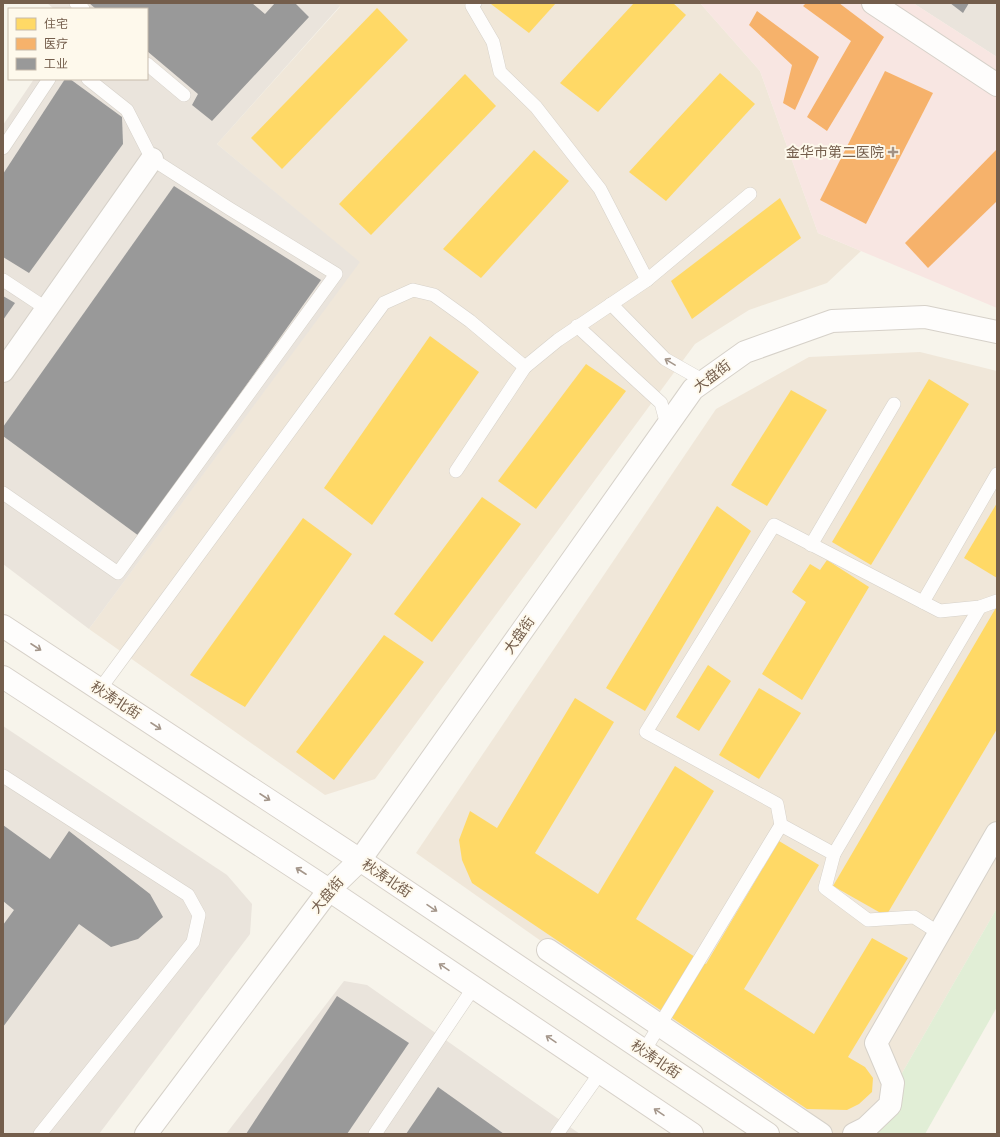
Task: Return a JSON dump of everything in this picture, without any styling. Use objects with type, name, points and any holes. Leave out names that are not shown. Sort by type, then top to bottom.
[{"type":"street","points":[[873,3],[997,85]]},
{"type":"street","points":[[3,371],[152,160]]},
{"type":"street","name":"大盘街","points":[[146,1134],[329,890],[360,860],[693,389],[745,352],[832,321],[925,317],[997,332]]},
{"type":"street","name":"秋涛北街","points":[[3,626],[360,860],[768,1134]]},
{"type":"street","points":[[5,681],[329,890],[692,1134]]},
{"type":"street","points":[[854,1134],[866,1128],[890,1105],[893,1082],[876,1043],[997,833]]},
{"type":"street","points":[[548,950],[821,1134]]},
{"type":"lane","points":[[475,3],[472,6],[493,42],[500,72],[536,107],[600,189],[647,280]]},
{"type":"lane","points":[[148,65],[184,95]]},
{"type":"lane","points":[[3,148],[48,80]]},
{"type":"lane","points":[[3,493],[118,573],[336,274],[152,160],[127,110],[89,80]]},
{"type":"lane","points":[[456,471],[525,367],[577,326],[647,280],[750,194]]},
{"type":"lane","points":[[3,280],[47,309]]},
{"type":"lane","points":[[100,689],[384,304],[414,290],[434,295],[470,321],[525,367]]},
{"type":"lane","points":[[611,304],[665,359],[704,381]]},
{"type":"lane","points":[[577,326],[661,403],[668,425]]},
{"type":"lane","points":[[811,545],[894,404]]},
{"type":"lane","points":[[923,602],[997,474]]},
{"type":"lane","points":[[644,1051],[781,824],[777,804],[646,732],[774,525],[940,611],[980,607],[997,601]]},
{"type":"lane","points":[[940,933],[914,916],[868,920],[825,888],[834,854],[980,607]]},
{"type":"lane","points":[[3,776],[188,895],[199,915],[193,942],[40,1134]]},
{"type":"lane","points":[[781,824],[834,854]]},
{"type":"lane","points":[[375,1134],[474,987]]},
{"type":"lane","points":[[557,1134],[600,1073]]},
{"type":"shaded area","points":[[47,3],[336,3],[340,6],[217,144],[360,262],[89,629],[3,564],[3,125],[33,80],[148,80],[148,8],[53,8]]},
{"type":"shaded area","points":[[336,3],[700,3],[760,71],[818,233],[861,251],[827,283],[749,310],[695,344],[375,779],[325,795],[89,629],[359,262],[217,144],[340,7]]},
{"type":"shaded area","name":"金华市第二医院","points":[[700,3],[913,3],[997,57],[997,308],[818,233],[760,71]]},
{"type":"shaded area","points":[[913,3],[997,3],[997,57]]},
{"type":"shaded area","points":[[920,352],[997,371],[997,908],[867,1134],[815,1134],[416,853],[716,409],[809,357]]},
{"type":"shaded area","points":[[3,726],[227,875],[252,904],[250,934],[99,1134],[3,1134]]},
{"type":"shaded area","points":[[344,981],[367,985],[580,1134],[226,1134]]},
{"type":"green space","points":[[997,908],[997,1007],[925,1134],[867,1134]]},
{"type":"building: 住宅","points":[[556,3],[529,33],[491,4]]},
{"type":"building: 住宅","points":[[634,3],[673,3],[686,15],[598,112],[560,83]]},
{"type":"building: 住宅","points":[[377,8],[408,40],[282,169],[251,138]]},
{"type":"building: 住宅","points":[[720,73],[755,104],[666,201],[629,172]]},
{"type":"building: 住宅","points":[[465,74],[496,106],[371,235],[339,204]]},
{"type":"building: 住宅","points":[[534,150],[569,181],[481,278],[443,249]]},
{"type":"building: 住宅","points":[[780,198],[801,238],[692,319],[671,281]]},
{"type":"building: 住宅","points":[[430,336],[479,372],[372,525],[324,488]]},
{"type":"building: 住宅","points":[[586,364],[626,391],[536,509],[498,481]]},
{"type":"building: 住宅","points":[[929,379],[969,404],[871,565],[832,542]]},
{"type":"building: 住宅","points":[[791,390],[827,410],[767,506],[731,485]]},
{"type":"building: 住宅","points":[[482,497],[521,524],[432,642],[394,614]]},
{"type":"building: 住宅","points":[[997,503],[997,578],[964,558]]},
{"type":"building: 住宅","points":[[717,506],[751,531],[645,711],[606,688]]},
{"type":"building: 住宅","points":[[303,518],[352,554],[245,707],[190,675]]},
{"type":"building: 住宅","points":[[827,560],[869,587],[802,700],[762,674],[806,602],[792,592],[810,564],[820,570]]},
{"type":"building: 住宅","points":[[997,606],[997,729],[886,916],[833,886]]},
{"type":"building: 住宅","points":[[384,635],[424,662],[334,780],[296,752]]},
{"type":"building: 住宅","points":[[708,665],[731,681],[699,731],[676,717]]},
{"type":"building: 住宅","points":[[759,688],[801,713],[759,779],[719,755]]},
{"type":"building: 住宅","points":[[575,698],[614,722],[535,853],[598,894],[675,766],[714,791],[636,919],[706,964],[779,841],[819,865],[744,989],[814,1034],[872,938],[908,958],[848,1057],[865,1067],[873,1078],[872,1092],[859,1104],[847,1110],[807,1109],[472,883],[462,860],[459,840],[470,811],[497,828]]},
{"type":"building: 医疗","points":[[806,3],[839,3],[884,37],[827,131],[807,117],[851,41],[803,6]]},
{"type":"building: 医疗","points":[[757,11],[819,57],[795,110],[783,103],[792,65],[749,25]]},
{"type":"building: 医疗","points":[[885,71],[933,93],[866,224],[820,200]]},
{"type":"building: 医疗","points":[[997,149],[997,201],[928,268],[905,243]]},
{"type":"building: 工业","points":[[89,3],[252,3],[265,14],[275,3],[295,3],[309,17],[212,121],[192,105],[198,94],[148,52],[148,8],[95,8]]},
{"type":"building: 工业","points":[[950,3],[969,3],[963,13]]},
{"type":"building: 工业","points":[[64,80],[71,80],[122,117],[123,144],[29,273],[3,257],[3,174]]},
{"type":"building: 工业","points":[[174,186],[321,280],[139,536],[3,436],[3,427]]},
{"type":"building: 工业","points":[[3,296],[15,303],[3,320]]},
{"type":"building: 工业","points":[[3,825],[50,859],[69,831],[150,894],[163,917],[138,939],[111,947],[79,924],[3,1027],[3,925],[14,910],[3,901]]},
{"type":"building: 工业","points":[[337,996],[409,1043],[347,1134],[246,1134]]},
{"type":"building: 工业","points":[[438,1087],[504,1134],[406,1134]]},
{"type":"place","name":"金华市第二医院","points":[[893,152]]}]
